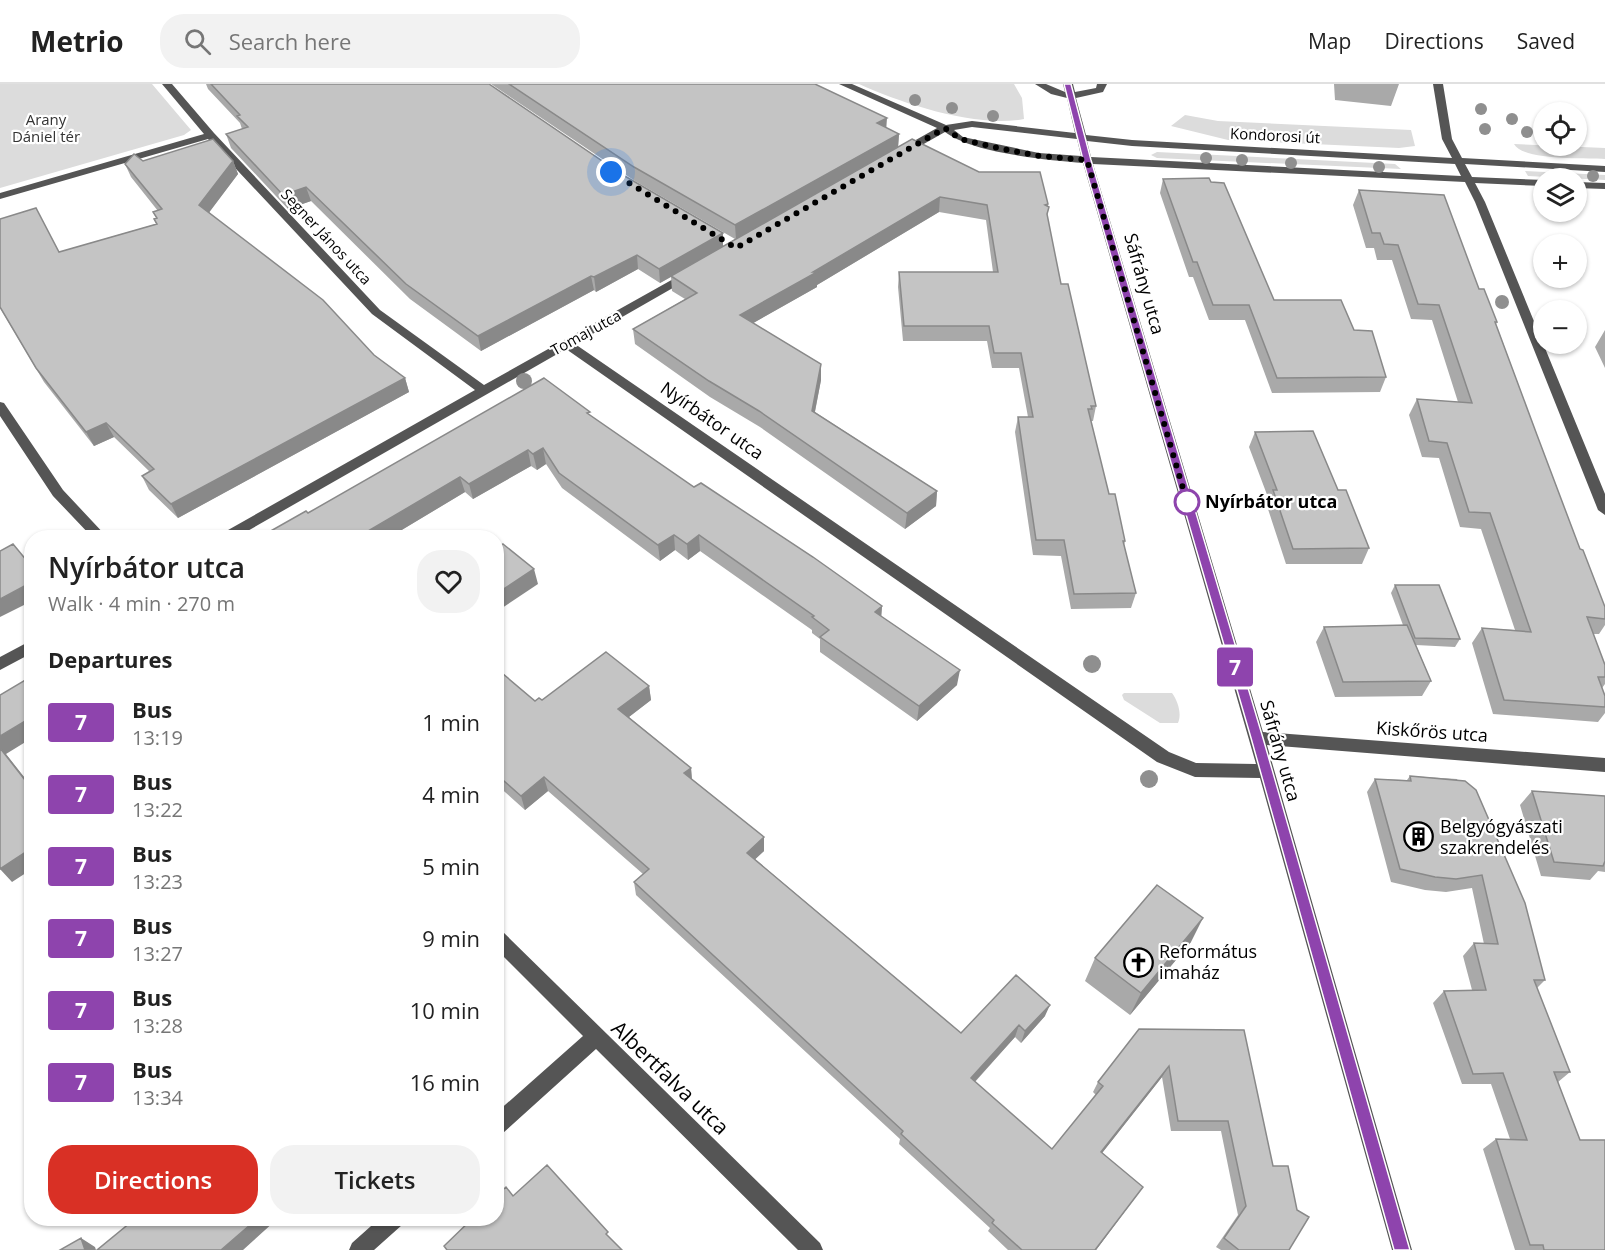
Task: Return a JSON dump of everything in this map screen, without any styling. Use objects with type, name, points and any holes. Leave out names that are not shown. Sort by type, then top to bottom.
[{"type":"street","name":"Segner János utca","points":[[167,84],[210,135],[376,312],[483,390]]},
{"type":"street","name":"Kondorosi út","points":[[844,84],[945,128],[960,139],[1039,156],[1533,182]]},
{"type":"street","points":[[1040,84],[1058,94],[1071,96],[1100,90],[1102,84]]},
{"type":"street","name":"Sáfrány utca","points":[[1068,84],[1087,160],[1257,738],[1402,1250]]},
{"type":"street","points":[[1438,84],[1447,139],[1487,219],[1605,510]]},
{"type":"street","name":"Kondorosi út","points":[[945,128],[972,124],[1132,143],[1605,168]]},
{"type":"street","points":[[895,156],[945,128]]},
{"type":"street","points":[[0,196],[210,135]]},
{"type":"street","points":[[1587,185],[1605,186]]},
{"type":"street","name":"Tomaj utca","points":[[238,530],[696,270]]},
{"type":"street","name":"Nyírbátor utca","points":[[567,344],[1163,758],[1195,770],[1266,771]]},
{"type":"street","points":[[0,406],[58,494],[93,530]]},
{"type":"street","points":[[0,664],[24,650]]},
{"type":"street","name":"Kiskőrös utca","points":[[1257,738],[1605,765]]},
{"type":"street","name":"Albertfalva utca","points":[[504,945],[813,1250]]},
{"type":"street","points":[[504,1119],[596,1037]]},
{"type":"street","points":[[359,1250],[386,1226]]},
{"type":"green space","name":"Arany Dániel tér","points":[[0,84],[152,84],[191,130],[184,135],[0,188]]},
{"type":"green space","points":[[859,84],[1014,84],[1022,98],[1024,119],[1005,121],[962,117],[918,106]]},
{"type":"green space","points":[[1185,115],[1218,121],[1411,130],[1415,146],[1399,148],[1228,140],[1171,126]]},
{"type":"green space","points":[[1514,144],[1533,145],[1533,154],[1529,153]]},
{"type":"green space","points":[[1587,147],[1605,148],[1605,159],[1542,156],[1587,156]]},
{"type":"green space","points":[[1157,152],[1395,164],[1401,169],[1157,158],[1151,155]]},
{"type":"green space","points":[[1525,171],[1533,171],[1533,176],[1528,176]]},
{"type":"green space","points":[[1587,174],[1605,175],[1605,180],[1587,179]]},
{"type":"green space","points":[[1124,693],[1172,693],[1179,708],[1178,723],[1160,723],[1124,700],[1122,695]]},
{"type":"building","points":[[211,84],[489,84],[623,175],[723,233],[659,269],[637,255],[594,277],[591,276],[478,336],[406,284],[306,187],[283,195],[226,134],[248,127]]},
{"type":"building","points":[[509,84],[815,84],[887,118],[877,123],[899,134],[735,225],[634,167]]},
{"type":"building","points":[[213,139],[233,161],[199,205],[323,300],[374,355],[405,378],[171,504],[142,476],[154,469],[106,423],[86,432],[36,368],[0,307],[0,219],[36,208],[59,252],[157,224],[154,219],[157,218],[153,212],[162,209],[125,164],[134,154],[143,161]]},
{"type":"building","points":[[912,139],[979,172],[1040,172],[1048,204],[1045,205],[1049,207],[1047,214],[1061,284],[1068,284],[1096,406],[1088,409],[1109,494],[1115,494],[1125,541],[1123,541],[1136,593],[1074,594],[1064,540],[1036,540],[1018,417],[1033,417],[1021,353],[994,353],[989,326],[904,326],[899,272],[998,272],[987,205],[940,197],[813,272],[817,272],[740,315],[821,364],[812,411],[937,491],[907,513],[759,411],[709,381],[633,329],[697,293],[671,276]]},
{"type":"building","points":[[1209,178],[1211,182],[1224,183],[1274,300],[1341,300],[1354,330],[1372,331],[1386,377],[1277,378],[1249,305],[1213,305],[1197,262],[1193,262],[1163,179]]},
{"type":"building","points":[[1359,190],[1444,195],[1479,289],[1484,289],[1497,322],[1495,322],[1580,549],[1583,550],[1605,607],[1605,619],[1587,617],[1605,665],[1605,677],[1598,677],[1605,696],[1605,707],[1504,700],[1482,628],[1531,632],[1490,513],[1469,512],[1447,443],[1429,441],[1417,399],[1472,403],[1439,305],[1418,304],[1398,245],[1384,244],[1380,233],[1372,233]]},
{"type":"building","points":[[544,378],[590,412],[587,413],[694,487],[701,483],[813,557],[882,606],[875,612],[960,670],[919,706],[820,637],[829,630],[812,617],[814,616],[699,535],[687,544],[674,535],[658,545],[559,473],[543,448],[533,454],[528,450],[469,484],[460,477],[370,530],[272,530],[306,511],[308,513]]},
{"type":"building","points":[[1313,431],[1338,490],[1346,490],[1369,548],[1293,549],[1273,490],[1277,490],[1255,432]]},
{"type":"building","points":[[13,544],[24,557],[24,586],[0,599],[0,551]]},
{"type":"building","points":[[504,545],[534,569],[504,589]]},
{"type":"building","points":[[1395,585],[1439,585],[1460,639],[1415,638]]},
{"type":"building","points":[[1407,625],[1431,681],[1343,682],[1324,627]]},
{"type":"building","points":[[606,652],[649,686],[618,709],[691,768],[684,773],[764,837],[747,853],[961,1033],[1016,975],[1050,1005],[1025,1031],[1019,1025],[971,1078],[1052,1149],[1103,1086],[1098,1082],[1139,1029],[1244,1030],[1273,1166],[1288,1166],[1297,1210],[1309,1217],[1289,1250],[1239,1250],[1224,1238],[1246,1206],[1228,1121],[1178,1121],[1169,1066],[1101,1152],[1143,1187],[1095,1250],[1022,1250],[992,1223],[994,1220],[901,1134],[903,1131],[634,882],[649,869],[544,777],[521,796],[504,781],[504,675],[535,701],[539,698],[542,700]]},
{"type":"building","points":[[24,681],[24,722],[0,736],[0,695]]},
{"type":"building","points":[[0,748],[24,779],[24,853],[0,869]]},
{"type":"building","points":[[1410,776],[1465,781],[1476,790],[1525,903],[1545,980],[1534,980],[1570,1072],[1554,1072],[1580,1140],[1605,1140],[1605,1250],[1544,1250],[1543,1245],[1530,1245],[1496,1139],[1527,1140],[1503,1073],[1473,1074],[1444,991],[1486,990],[1474,943],[1498,944],[1482,875],[1456,879],[1400,869],[1375,779],[1411,781]]},
{"type":"building","points":[[1532,791],[1605,796],[1605,861],[1603,866],[1554,862]]},
{"type":"building","name":"Református imaház","points":[[1157,885],[1203,918],[1141,993],[1095,958]]},
{"type":"building","points":[[547,1165],[622,1250],[447,1250],[444,1246],[465,1226],[504,1226],[504,1189],[506,1187],[513,1196]]},
{"type":"building","points":[[126,1226],[249,1226],[221,1250],[97,1250]]},
{"type":"building","points":[[81,1238],[85,1250],[60,1250]]},
{"type":"bus line","name":"7","points":[[1068,84],[1087,160],[1257,738],[1402,1250]]},
{"type":"place","name":"Nyírbátor utca","points":[[1187,502]]},
{"type":"place","name":"Belgyógyászati szakrendelés","points":[[1419,837]]},
{"type":"place","name":"Református imaház","points":[[1138,962]]},
{"type":"route","points":[[611,172],[736,248],[945,128],[960,139],[1024,154],[1087,160],[1187,502]]}]
